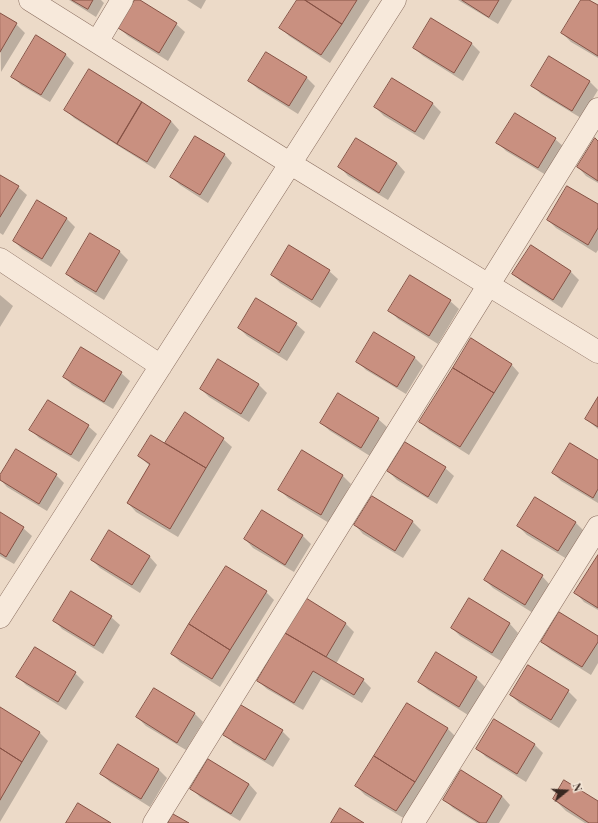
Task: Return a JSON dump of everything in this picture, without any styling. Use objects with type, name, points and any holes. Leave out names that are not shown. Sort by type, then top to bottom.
[{"type":"street","points":[[30,0],[291,164],[598,352]]},
{"type":"street","points":[[97,42],[122,0]]},
{"type":"street","points":[[0,617],[395,0]]},
{"type":"street","points":[[154,823],[598,109]]},
{"type":"street","points":[[0,260],[162,366]]},
{"type":"street","points":[[413,823],[598,527]]},
{"type":"building","points":[[72,0],[93,0],[88,9]]},
{"type":"building","points":[[135,0],[140,0],[177,23],[159,53],[118,28]]},
{"type":"building","points":[[297,0],[305,0],[342,24],[321,55],[279,28]]},
{"type":"building","points":[[305,0],[357,0],[342,24]]},
{"type":"building","points":[[462,0],[499,0],[489,17]]},
{"type":"building","points":[[581,0],[589,0],[598,5],[598,56],[561,33]]},
{"type":"building","points":[[0,13],[17,23],[0,52]]},
{"type":"building","points":[[431,18],[472,43],[454,73],[413,48]]},
{"type":"building","points":[[36,35],[66,54],[41,95],[11,77]]},
{"type":"building","points":[[266,52],[307,77],[289,106],[248,81]]},
{"type":"building","points":[[549,56],[590,81],[572,111],[531,86]]},
{"type":"building","points":[[89,69],[142,102],[117,144],[64,110]]},
{"type":"building","points":[[392,78],[433,103],[415,132],[374,107]]},
{"type":"building","points":[[142,102],[171,121],[147,162],[117,144]]},
{"type":"building","points":[[515,113],[556,138],[538,168],[496,143]]},
{"type":"building","points":[[195,136],[225,154],[200,195],[170,177]]},
{"type":"building","points":[[356,138],[397,163],[379,193],[338,167]]},
{"type":"building","points":[[595,138],[598,141],[598,181],[577,167]]},
{"type":"building","points":[[0,175],[19,186],[0,217]]},
{"type":"building","points":[[567,186],[598,204],[598,228],[588,245],[547,220]]},
{"type":"building","points":[[37,200],[67,218],[42,259],[13,241]]},
{"type":"building","points":[[90,233],[120,251],[96,292],[66,274]]},
{"type":"building","points":[[289,245],[330,270],[312,300],[271,275]]},
{"type":"building","points":[[531,245],[571,271],[553,300],[512,274]]},
{"type":"building","points":[[410,275],[451,300],[429,336],[388,311]]},
{"type":"building","points":[[256,298],[297,323],[279,353],[238,328]]},
{"type":"building","points":[[374,332],[415,357],[397,387],[356,362]]},
{"type":"building","points":[[471,338],[512,364],[494,393],[453,368]]},
{"type":"building","points":[[81,347],[122,372],[104,402],[63,377]]},
{"type":"building","points":[[218,359],[259,384],[241,414],[200,389]]},
{"type":"building","points":[[453,368],[494,393],[460,447],[419,422]]},
{"type":"building","points":[[338,393],[379,418],[361,448],[320,423]]},
{"type":"building","points":[[598,397],[598,427],[585,419]]},
{"type":"building","points":[[48,400],[89,425],[71,455],[29,430]]},
{"type":"building","points":[[185,412],[224,438],[206,468],[165,443]]},
{"type":"building","points":[[151,435],[206,468],[170,529],[127,503],[150,464],[138,456]]},
{"type":"building","points":[[405,442],[446,467],[428,497],[387,471]]},
{"type":"building","points":[[570,443],[598,460],[598,489],[593,498],[552,473]]},
{"type":"building","points":[[16,449],[57,474],[39,504],[0,480],[0,475]]},
{"type":"building","points":[[302,450],[343,475],[321,515],[278,490]]},
{"type":"building","points":[[372,496],[413,521],[395,551],[354,525]]},
{"type":"building","points":[[535,497],[576,522],[558,551],[517,526]]},
{"type":"building","points":[[262,510],[303,535],[285,565],[244,539]]},
{"type":"building","points":[[0,512],[24,527],[6,557],[0,553]]},
{"type":"building","points":[[109,530],[150,556],[132,585],[91,560]]},
{"type":"building","points":[[502,550],[543,575],[525,605],[484,580]]},
{"type":"building","points":[[598,555],[598,608],[574,593]]},
{"type":"building","points":[[226,566],[267,591],[230,650],[189,624]]},
{"type":"building","points":[[71,591],[112,616],[94,646],[53,621]]},
{"type":"building","points":[[306,598],[346,623],[326,657],[285,633]]},
{"type":"building","points":[[469,598],[510,623],[492,653],[451,628]]},
{"type":"building","points":[[559,612],[598,636],[598,642],[582,667],[541,642]]},
{"type":"building","points":[[189,624],[230,650],[212,679],[171,654]]},
{"type":"building","points":[[285,633],[364,679],[354,695],[313,671],[294,703],[257,681]]},
{"type":"building","points":[[35,647],[76,672],[58,702],[16,677]]},
{"type":"building","points":[[436,652],[477,677],[459,707],[418,682]]},
{"type":"building","points":[[528,665],[569,690],[551,720],[510,695]]},
{"type":"building","points":[[154,688],[195,713],[177,743],[136,717]]},
{"type":"building","points":[[407,703],[448,728],[415,782],[374,756]]},
{"type":"building","points":[[241,705],[283,730],[265,760],[223,735]]},
{"type":"building","points":[[0,707],[40,732],[22,762],[0,748]]},
{"type":"building","points":[[494,719],[535,744],[517,774],[476,749]]},
{"type":"building","points":[[118,744],[159,769],[141,799],[100,774]]},
{"type":"building","points":[[0,748],[22,762],[0,800]]},
{"type":"building","points":[[374,756],[415,782],[396,811],[355,786]]},
{"type":"building","points":[[208,759],[249,784],[231,814],[190,789]]},
{"type":"building","points":[[461,770],[502,796],[486,823],[480,823],[443,800]]},
{"type":"building","points":[[564,780],[598,801],[598,823],[589,823],[553,799]]},
{"type":"building","points":[[78,803],[111,823],[66,823]]},
{"type":"building","points":[[340,808],[364,823],[331,823]]},
{"type":"building","points":[[173,814],[189,823],[168,823]]}]
